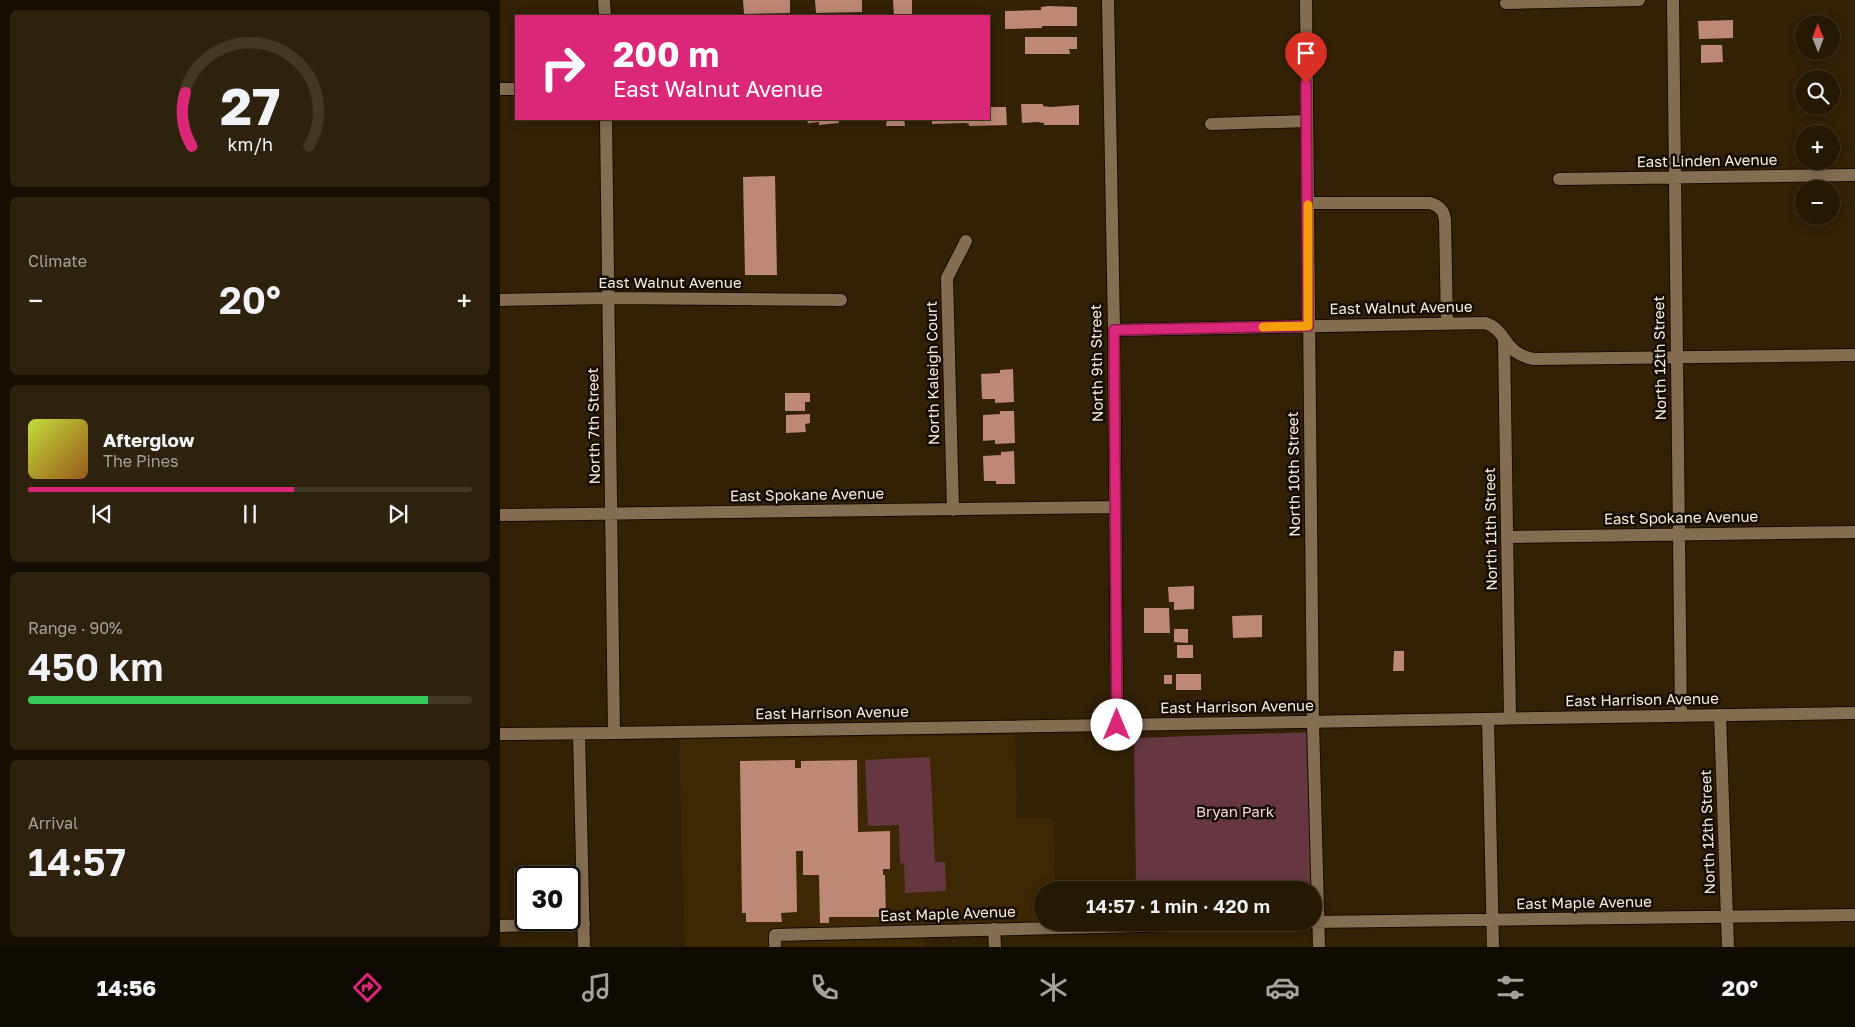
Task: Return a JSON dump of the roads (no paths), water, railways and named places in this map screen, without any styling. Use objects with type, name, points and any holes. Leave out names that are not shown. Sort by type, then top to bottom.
[{"type":"street","points":[[604,0],[605,15]]},
{"type":"street","name":"North 9th Street","points":[[1108,0],[1114,330],[1117,725]]},
{"type":"street","name":"North 10th Street","points":[[1306,0],[1315,881]]},
{"type":"street","points":[[1506,3],[1639,0]]},
{"type":"street","name":"North 12th Street","points":[[1673,0],[1681,716]]},
{"type":"street","points":[[500,89],[515,89]]},
{"type":"street","name":"North 7th Street","points":[[606,120],[614,733]]},
{"type":"street","points":[[1211,124],[1307,121]]},
{"type":"street","name":"East Linden Avenue","points":[[1559,179],[1855,175]]},
{"type":"street","points":[[1308,203],[1430,203],[1442,210],[1445,220],[1447,324]]},
{"type":"street","name":"North Kaleigh Court","points":[[953,510],[947,278],[966,241]]},
{"type":"street","name":"East Walnut Avenue","points":[[500,300],[609,298],[841,300]]},
{"type":"street","name":"East Walnut Avenue","points":[[1114,330],[1485,323],[1498,329],[1504,340],[1516,353],[1534,358],[1855,355]]},
{"type":"street","name":"North 11th Street","points":[[1504,340],[1510,718]]},
{"type":"street","name":"East Spokane Avenue","points":[[500,515],[1115,507]]},
{"type":"street","name":"East Spokane Avenue","points":[[1507,537],[1855,532]]},
{"type":"street","name":"East Harrison Avenue","points":[[500,734],[1855,713]]},
{"type":"street","name":"North 12th Street","points":[[1720,715],[1728,947]]},
{"type":"street","points":[[1488,719],[1493,947]]},
{"type":"street","points":[[579,734],[584,947]]},
{"type":"street","name":"East Maple Avenue","points":[[1322,922],[1855,915]]},
{"type":"street","points":[[500,926],[584,924]]},
{"type":"street","name":"East Maple Avenue","points":[[775,941],[1034,928]]},
{"type":"street","points":[[994,929],[995,947]]},
{"type":"street","name":"North 10th Street","points":[[1316,931],[1319,947]]},
{"type":"park label","name":"Bryan Park","points":[[1235,812]]}]
